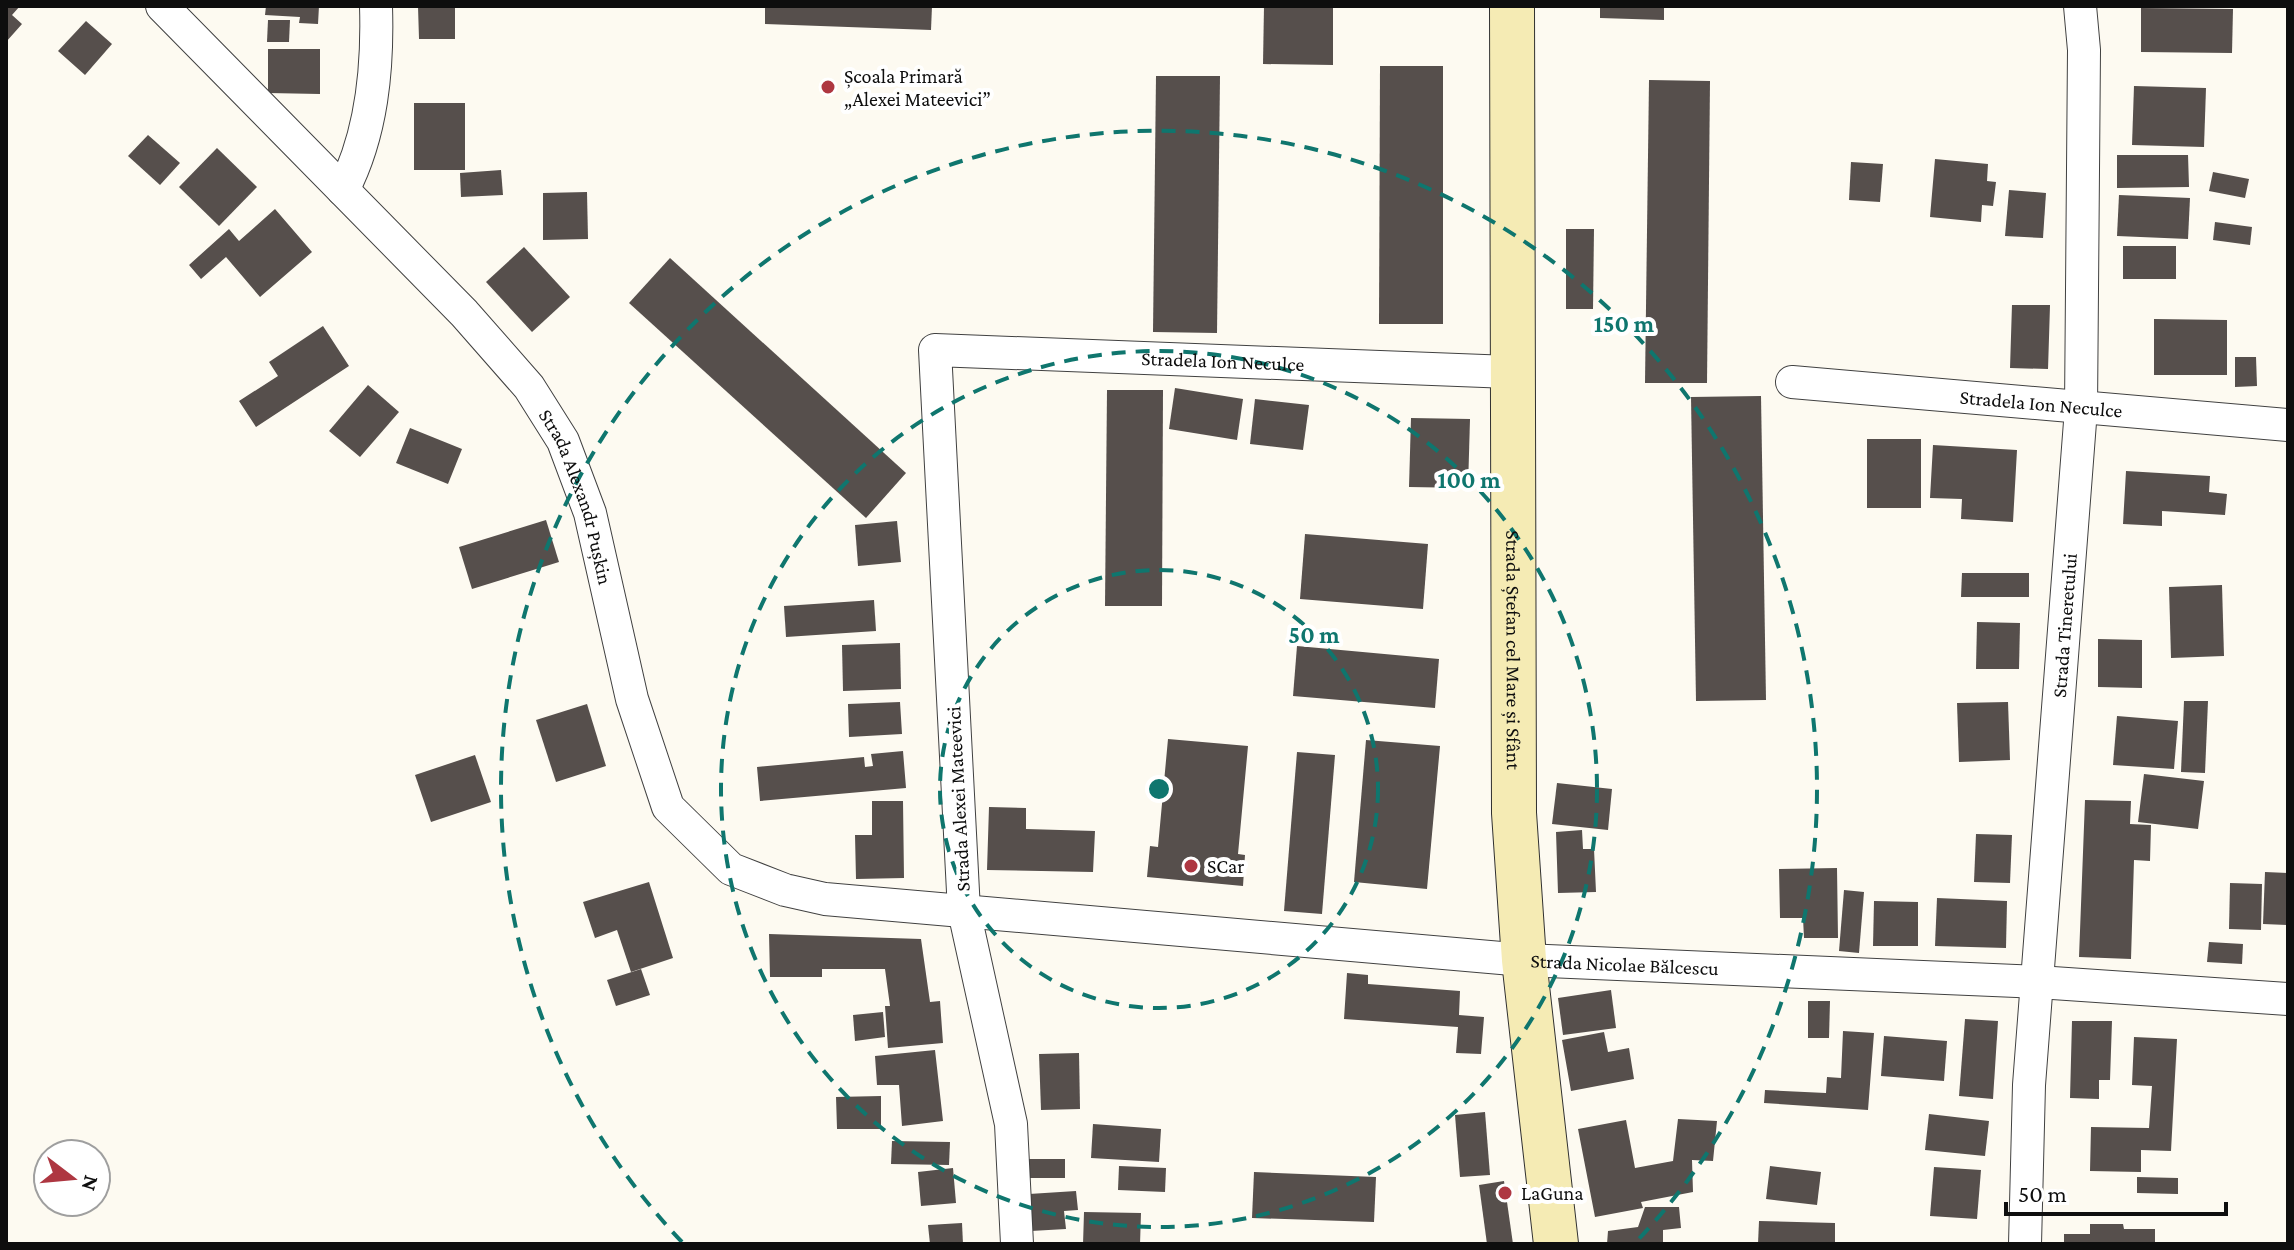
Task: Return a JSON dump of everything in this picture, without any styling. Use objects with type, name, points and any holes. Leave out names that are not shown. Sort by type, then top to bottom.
[{"type":"main road","name":"Strada Ștefan cel Mare și Sfânt","points":[[1512,6],[1510,372],[1514,813],[1524,960],[1556,1244]]},
{"type":"street","name":"Strada Alexandr Pușkin","points":[[162,6],[483,334],[529,387],[563,441],[590,513],[632,699],[668,807],[731,869],[785,890],[825,899],[964,911]]},
{"type":"street","points":[[343,190],[360,158],[369,125],[376,6]]},
{"type":"street","name":"Strada Tineretului","points":[[2025,1244],[2029,1085],[2081,409],[2084,50],[2080,6]]},
{"type":"street","name":"Stradela Ion Neculce","points":[[935,350],[1510,372]]},
{"type":"street","name":"Strada Alexei Mateevici","points":[[935,350],[964,911],[1009,1113],[1017,1244]]},
{"type":"street","name":"Stradela Ion Neculce","points":[[1792,382],[2288,425]]},
{"type":"street","name":"Strada Nicolae Bălcescu","points":[[964,911],[1524,960],[2038,982],[2288,999]]},
{"type":"building","points":[[6,6],[20,6],[12,15],[22,24],[6,42]]},
{"type":"building","points":[[266,6],[319,6],[318,24],[299,23],[300,17],[265,15]]},
{"type":"building","points":[[418,6],[455,6],[455,39],[419,39]]},
{"type":"building","points":[[765,6],[932,6],[931,30],[765,24]]},
{"type":"building","points":[[1264,6],[1333,6],[1333,65],[1263,64]]},
{"type":"building","points":[[1600,6],[1664,6],[1664,20],[1600,18]]},
{"type":"building","points":[[2141,8],[2233,9],[2232,53],[2141,52]]},
{"type":"building","points":[[268,20],[290,20],[289,42],[267,42]]},
{"type":"building","points":[[86,21],[112,44],[85,75],[58,51]]},
{"type":"building","points":[[268,49],[320,49],[320,94],[268,93]]},
{"type":"building","points":[[1380,66],[1443,66],[1443,324],[1379,324]]},
{"type":"building","points":[[1156,76],[1220,76],[1217,333],[1153,332]]},
{"type":"building","points":[[1649,80],[1710,81],[1707,383],[1645,383]]},
{"type":"building","points":[[2134,86],[2206,88],[2204,147],[2132,145]]},
{"type":"building","points":[[414,103],[465,103],[465,170],[414,170]]},
{"type":"building","points":[[148,135],[180,163],[160,185],[128,156]]},
{"type":"building","points":[[217,148],[257,187],[219,226],[179,187]]},
{"type":"building","points":[[2117,155],[2188,155],[2189,187],[2117,188]]},
{"type":"building","points":[[1935,159],[1988,164],[1987,181],[1996,182],[1993,206],[1982,205],[1981,222],[1930,217]]},
{"type":"building","points":[[1851,162],[1883,164],[1880,202],[1849,200]]},
{"type":"building","points":[[501,170],[503,195],[461,197],[460,173]]},
{"type":"building","points":[[2213,172],[2249,179],[2245,198],[2209,191]]},
{"type":"building","points":[[2009,190],[2046,193],[2043,238],[2005,236]]},
{"type":"building","points":[[587,192],[588,239],[543,240],[543,193]]},
{"type":"building","points":[[2119,195],[2190,198],[2188,239],[2117,236]]},
{"type":"building","points":[[275,209],[312,252],[260,297],[226,257],[201,279],[189,265],[229,229],[239,241]]},
{"type":"building","points":[[2215,222],[2252,227],[2250,245],[2213,240]]},
{"type":"building","points":[[1566,229],[1594,229],[1593,309],[1566,309]]},
{"type":"building","points":[[2123,246],[2176,246],[2176,279],[2123,279]]},
{"type":"building","points":[[524,247],[570,297],[532,332],[486,282]]},
{"type":"building","points":[[670,258],[906,473],[866,518],[629,303]]},
{"type":"building","points":[[2012,305],[2050,305],[2048,369],[2010,368]]},
{"type":"building","points":[[2154,319],[2227,320],[2227,375],[2154,375]]},
{"type":"building","points":[[323,326],[349,366],[256,427],[239,401],[278,376],[269,362]]},
{"type":"building","points":[[2235,357],[2256,357],[2257,386],[2235,387]]},
{"type":"building","points":[[368,385],[399,412],[360,457],[329,431]]},
{"type":"building","points":[[1175,388],[1243,399],[1237,440],[1169,429]]},
{"type":"building","points":[[1107,390],[1163,390],[1162,606],[1105,606]]},
{"type":"building","points":[[1761,396],[1766,700],[1696,701],[1691,397]]},
{"type":"building","points":[[1255,399],[1309,405],[1303,450],[1250,444]]},
{"type":"building","points":[[1411,418],[1470,419],[1468,488],[1409,487]]},
{"type":"building","points":[[410,428],[462,449],[448,484],[396,463]]},
{"type":"building","points":[[1867,439],[1921,439],[1921,508],[1867,508]]},
{"type":"building","points":[[1933,445],[2017,450],[2013,522],[1961,519],[1962,499],[1930,498]]},
{"type":"building","points":[[2126,471],[2210,476],[2209,492],[2227,494],[2225,515],[2162,511],[2162,526],[2123,524]]},
{"type":"building","points":[[546,520],[559,562],[472,589],[459,547]]},
{"type":"building","points":[[897,521],[901,562],[858,566],[855,525]]},
{"type":"building","points":[[1305,534],[1428,544],[1423,609],[1300,599]]},
{"type":"building","points":[[1962,573],[2029,573],[2029,597],[1961,597]]},
{"type":"building","points":[[2222,585],[2224,656],[2171,658],[2169,587]]},
{"type":"building","points":[[874,600],[876,631],[786,637],[784,606]]},
{"type":"building","points":[[1977,622],[2020,623],[2019,669],[1976,669]]},
{"type":"building","points":[[2098,639],[2142,640],[2142,688],[2098,687]]},
{"type":"building","points":[[900,643],[901,689],[843,691],[842,645]]},
{"type":"building","points":[[1297,646],[1439,659],[1435,708],[1293,696]]},
{"type":"building","points":[[2184,701],[2208,701],[2205,773],[2181,772]]},
{"type":"building","points":[[900,702],[902,734],[849,737],[848,704]]},
{"type":"building","points":[[2008,702],[2010,760],[1959,762],[1957,703]]},
{"type":"building","points":[[587,704],[606,766],[556,782],[536,720]]},
{"type":"building","points":[[2117,716],[2178,721],[2174,769],[2113,765]]},
{"type":"building","points":[[1168,739],[1248,746],[1238,854],[1245,855],[1243,886],[1147,877],[1150,846],[1158,847]]},
{"type":"building","points":[[1366,740],[1440,746],[1427,889],[1354,882]]},
{"type":"building","points":[[903,751],[906,788],[760,801],[757,767],[864,757],[865,767],[873,766],[871,754]]},
{"type":"building","points":[[1297,752],[1335,755],[1322,914],[1284,911]]},
{"type":"building","points":[[475,755],[491,802],[431,822],[415,775]]},
{"type":"building","points":[[2144,774],[2204,781],[2198,829],[2138,822]]},
{"type":"building","points":[[1557,783],[1612,789],[1608,830],[1552,824]]},
{"type":"building","points":[[2085,800],[2131,801],[2130,824],[2151,825],[2150,861],[2134,860],[2131,959],[2079,957]]},
{"type":"building","points":[[872,801],[903,801],[904,878],[856,879],[855,835],[872,835]]},
{"type":"building","points":[[989,807],[1026,808],[1026,829],[1095,831],[1093,872],[987,870]]},
{"type":"building","points":[[1582,830],[1583,849],[1594,849],[1596,892],[1558,893],[1556,832]]},
{"type":"building","points":[[1976,834],[2012,835],[2010,883],[1974,882]]},
{"type":"building","points":[[1837,868],[1838,938],[1804,938],[1803,918],[1780,918],[1779,869]]},
{"type":"building","points":[[2265,872],[2288,873],[2287,925],[2263,924]]},
{"type":"building","points":[[649,882],[673,958],[631,972],[617,930],[595,938],[583,902]]},
{"type":"building","points":[[2230,883],[2262,884],[2261,930],[2229,929]]},
{"type":"building","points":[[1844,890],[1864,892],[1859,953],[1839,951]]},
{"type":"building","points":[[1937,898],[2007,901],[2006,948],[1935,946]]},
{"type":"building","points":[[1874,901],[1918,902],[1918,946],[1873,946]]},
{"type":"building","points":[[769,934],[921,939],[930,1002],[940,1001],[943,1043],[888,1048],[885,1006],[890,1006],[885,969],[822,969],[822,977],[770,977]]},
{"type":"building","points":[[2209,942],[2243,944],[2242,964],[2207,962]]},
{"type":"building","points":[[641,969],[650,995],[616,1006],[607,980]]},
{"type":"building","points":[[1347,973],[1368,975],[1368,984],[1460,991],[1459,1015],[1484,1017],[1481,1054],[1456,1053],[1458,1027],[1344,1019]]},
{"type":"building","points":[[1611,990],[1616,1028],[1563,1035],[1558,998]]},
{"type":"building","points":[[1808,1001],[1830,1001],[1829,1038],[1808,1038]]},
{"type":"building","points":[[883,1012],[885,1037],[855,1041],[853,1015]]},
{"type":"building","points":[[1965,1019],[1998,1021],[1993,1099],[1959,1096]]},
{"type":"building","points":[[2072,1021],[2112,1021],[2110,1080],[2099,1080],[2099,1099],[2070,1098]]},
{"type":"building","points":[[1843,1031],[1874,1033],[1868,1110],[1764,1103],[1765,1090],[1826,1093],[1827,1077],[1841,1078]]},
{"type":"building","points":[[1604,1032],[1608,1052],[1629,1048],[1634,1079],[1571,1091],[1562,1040]]},
{"type":"building","points":[[1884,1036],[1947,1041],[1944,1081],[1881,1076]]},
{"type":"building","points":[[2134,1037],[2177,1039],[2171,1151],[2141,1150],[2141,1172],[2090,1171],[2091,1127],[2149,1128],[2152,1086],[2132,1085]]},
{"type":"building","points":[[935,1050],[943,1121],[902,1126],[899,1085],[877,1085],[875,1056]]},
{"type":"building","points":[[1079,1053],[1080,1109],[1041,1110],[1039,1054]]},
{"type":"building","points":[[881,1096],[881,1129],[837,1129],[836,1097]]},
{"type":"building","points":[[1485,1112],[1490,1175],[1460,1177],[1455,1115]]},
{"type":"building","points":[[1929,1114],[1989,1121],[1985,1156],[1925,1150]]},
{"type":"building","points":[[1678,1119],[1717,1121],[1713,1161],[1692,1160],[1693,1192],[1641,1202],[1643,1208],[1595,1217],[1578,1129],[1626,1120],[1635,1168],[1673,1161]]},
{"type":"building","points":[[1093,1124],[1161,1129],[1159,1162],[1091,1158]]},
{"type":"building","points":[[892,1141],[950,1142],[949,1165],[891,1164]]},
{"type":"building","points":[[1028,1159],[1065,1159],[1065,1178],[1028,1178]]},
{"type":"building","points":[[1119,1166],[1166,1168],[1165,1192],[1118,1190]]},
{"type":"building","points":[[1770,1166],[1821,1172],[1817,1205],[1766,1199]]},
{"type":"building","points":[[1934,1167],[1981,1170],[1977,1219],[1930,1216]]},
{"type":"building","points":[[953,1168],[956,1203],[921,1206],[918,1172]]},
{"type":"building","points":[[1254,1172],[1376,1177],[1374,1222],[1252,1218]]},
{"type":"building","points":[[2137,1177],[2178,1178],[2178,1194],[2137,1193]]},
{"type":"building","points":[[1504,1181],[1513,1244],[1487,1244],[1479,1185]]},
{"type":"building","points":[[1076,1191],[1078,1210],[1064,1211],[1066,1229],[1031,1231],[1029,1194]]},
{"type":"building","points":[[1645,1207],[1679,1207],[1681,1228],[1663,1230],[1663,1244],[1607,1244],[1608,1231],[1638,1227]]},
{"type":"building","points":[[1084,1212],[1141,1213],[1140,1244],[1083,1244]]},
{"type":"building","points":[[1759,1221],[1835,1223],[1835,1244],[1758,1244]]},
{"type":"building","points":[[962,1223],[963,1244],[930,1244],[928,1225]]},
{"type":"building","points":[[2090,1224],[2123,1224],[2124,1229],[2155,1229],[2155,1244],[2064,1244],[2064,1234],[2090,1234]]},
{"type":"place","name":"Școala Primară „Alexei Mateevici”","points":[[828,87]]},
{"type":"place","name":"SCar","points":[[1191,866]]},
{"type":"place","name":"LaGuna","points":[[1505,1193]]}]
